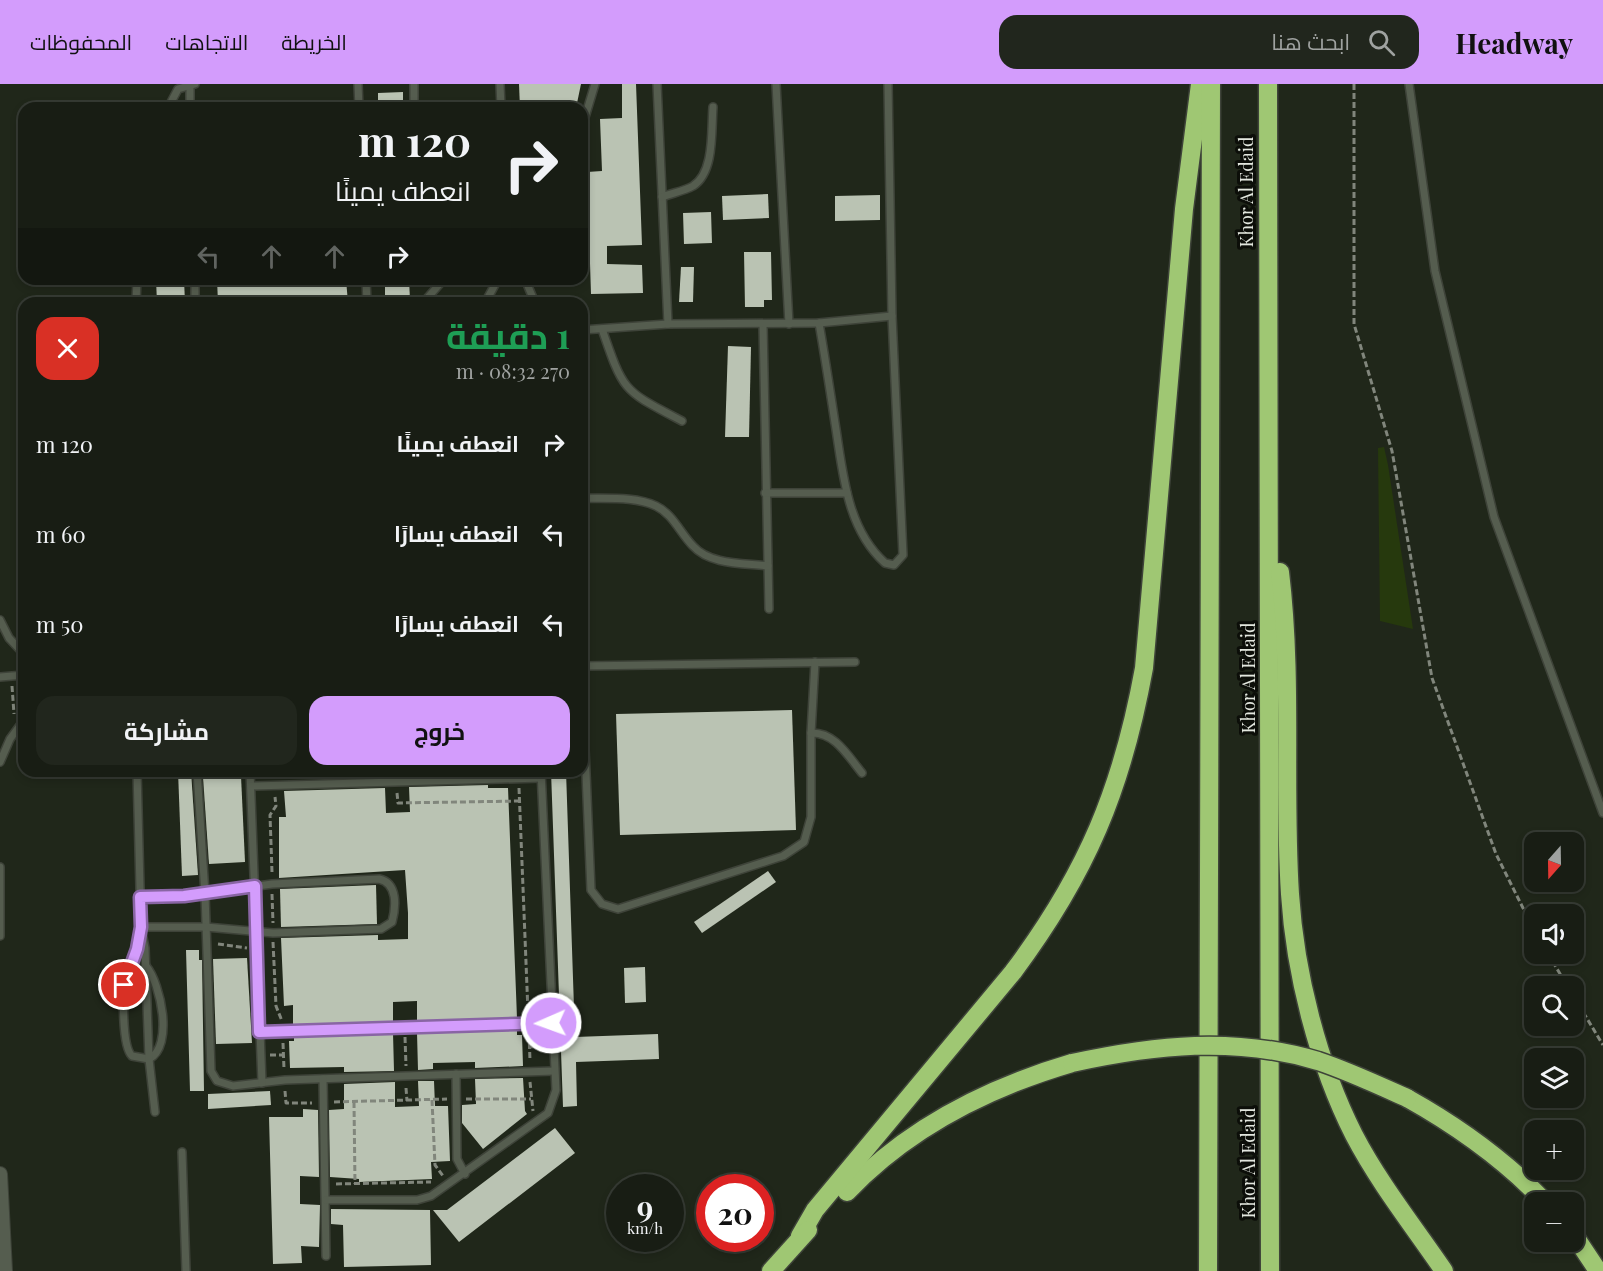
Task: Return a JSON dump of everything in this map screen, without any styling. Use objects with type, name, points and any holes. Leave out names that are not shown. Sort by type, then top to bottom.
[{"type":"highway","points":[[771,1271],[800,1236],[815,1210],[1013,972],[1042,933],[1069,891],[1106,811],[1135,719],[1144,668],[1184,209],[1200,84]]},
{"type":"highway","name":"Khor Al Edaid","points":[[1208,1271],[1211,84]]},
{"type":"highway","name":"Khor Al Edaid","points":[[1268,84],[1270,1271]]},
{"type":"highway","points":[[1270,497],[1286,621],[1290,894],[1306,999],[1322,1051],[1354,1135],[1389,1192],[1444,1271]]},
{"type":"highway","points":[[800,1236],[822,1218],[862,1176],[930,1123],[973,1100],[1024,1077],[1071,1063],[1137,1049],[1180,1045],[1232,1046],[1285,1053],[1318,1061],[1407,1098],[1452,1124],[1494,1154],[1534,1192]]},
{"type":"highway","points":[[1584,1250],[1598,1271]]},
{"type":"street","points":[[0,1174],[5,1271]]},
{"type":"lane","points":[[171,102],[178,89],[193,84],[191,102]]},
{"type":"lane","points":[[357,84],[358,102]]},
{"type":"lane","points":[[414,84],[414,102]]},
{"type":"lane","points":[[500,84],[501,102]]},
{"type":"lane","points":[[588,107],[595,84]]},
{"type":"lane","points":[[657,84],[668,324]]},
{"type":"lane","points":[[776,84],[789,324]]},
{"type":"lane","points":[[819,323],[847,493],[856,521],[874,551],[885,563],[898,563],[903,555],[892,316],[888,84]]},
{"type":"lane","points":[[1409,84],[1435,271],[1494,517],[1603,813]]},
{"type":"lane","points":[[662,197],[691,187],[702,177],[707,165],[713,107]]},
{"type":"lane","points":[[428,297],[439,285]]},
{"type":"lane","points":[[588,330],[668,324],[819,323],[892,316]]},
{"type":"lane","points":[[763,325],[769,609]]},
{"type":"lane","points":[[602,329],[616,372],[628,390],[682,421]]},
{"type":"lane","points":[[765,493],[847,493]]},
{"type":"lane","points":[[588,499],[651,504],[672,518],[693,546],[703,554],[722,560],[768,566]]},
{"type":"lane","points":[[0,620],[9,638],[18,648]]},
{"type":"lane","points":[[586,777],[591,890],[602,904],[609,907],[618,909],[783,856],[804,842],[811,817],[811,733],[815,662]]},
{"type":"lane","points":[[588,666],[855,662]]},
{"type":"lane","points":[[0,677],[18,676]]},
{"type":"lane","points":[[0,762],[10,739],[18,728]]},
{"type":"lane","points":[[811,733],[820,732],[833,738],[862,773]]},
{"type":"lane","points":[[137,777],[141,927],[146,966],[149,1059],[155,1112]]},
{"type":"lane","points":[[197,777],[213,1076],[227,1086],[285,1080],[554,1071]]},
{"type":"lane","points":[[250,777],[261,1083]]},
{"type":"lane","points":[[251,786],[524,777]]},
{"type":"lane","points":[[326,1200],[417,1200],[431,1196],[450,1185],[548,1113],[555,1098],[541,777]]},
{"type":"lane","points":[[0,867],[0,936]]},
{"type":"lane","points":[[140,897],[205,894],[255,886],[380,879],[388,882],[393,890],[393,917],[386,928],[273,933],[206,927],[141,927]]},
{"type":"lane","points":[[141,927],[137,949],[124,985],[125,1045],[132,1056],[149,1059],[159,1051],[162,1038],[160,990],[146,966]]},
{"type":"lane","points":[[259,1032],[551,1023]]},
{"type":"lane","points":[[456,1074],[457,1159],[465,1174]]},
{"type":"lane","points":[[323,1079],[326,1256]]},
{"type":"lane","points":[[182,1152],[186,1271]]},
{"type":"path","points":[[1354,84],[1354,324],[1392,451],[1432,678],[1496,854],[1524,910]]},
{"type":"path","points":[[519,778],[531,1109],[540,1119]]},
{"type":"path","points":[[397,782],[398,803],[519,801]]},
{"type":"path","points":[[207,942],[257,950],[274,949]]},
{"type":"path","points":[[1584,1014],[1603,1045]]},
{"type":"path","points":[[529,1047],[552,1045]]},
{"type":"path","points":[[285,1080],[286,1103],[531,1099]]},
{"type":"path","points":[[432,1100],[435,1165],[450,1185]]},
{"type":"path","points":[[354,1102],[355,1184]]},
{"type":"path","points":[[326,1185],[435,1182],[442,1174]]},
{"type":"green space","points":[[1384,447],[1413,629],[1380,621],[1378,448]]},
{"type":"building","points":[[519,84],[581,84],[577,102],[520,102]]},
{"type":"building","points":[[622,84],[636,84],[642,245],[607,246],[607,264],[642,265],[643,293],[591,294],[588,172],[602,171],[600,119],[622,118]]},
{"type":"building","points":[[403,92],[403,102],[378,102],[378,93]]},
{"type":"building","points":[[768,194],[769,218],[723,220],[722,196]]},
{"type":"building","points":[[880,195],[880,220],[835,221],[835,196]]},
{"type":"building","points":[[711,212],[712,243],[684,244],[683,213]]},
{"type":"building","points":[[744,252],[771,252],[772,300],[764,300],[764,307],[745,307]]},
{"type":"building","points":[[681,267],[694,267],[693,302],[679,302]]},
{"type":"building","points":[[156,285],[184,285],[185,297],[157,297]]},
{"type":"building","points":[[217,285],[346,285],[348,297],[218,297]]},
{"type":"building","points":[[385,285],[409,285],[410,297],[385,297]]},
{"type":"building","points":[[728,346],[751,347],[749,437],[725,437]]},
{"type":"building","points":[[792,710],[796,830],[620,835],[616,714]]},
{"type":"building","points":[[178,777],[191,777],[198,875],[182,876]]},
{"type":"building","points":[[203,777],[241,777],[245,862],[209,864]]},
{"type":"building","points":[[284,777],[384,777],[284,779]]},
{"type":"building","points":[[551,777],[566,777],[575,1037],[658,1034],[659,1059],[576,1062],[577,1106],[563,1107]]},
{"type":"building","points":[[488,785],[488,788],[508,788],[517,1018],[417,1022],[417,1001],[393,1002],[393,1022],[293,1025],[293,1005],[284,1006],[281,938],[378,935],[378,940],[408,939],[408,913],[405,870],[279,878],[279,817],[286,817],[284,791],[385,788],[386,813],[410,812],[409,787]]},
{"type":"building","points":[[768,871],[776,882],[702,933],[694,922]]},
{"type":"building","points":[[376,885],[377,924],[281,927],[280,889]]},
{"type":"building","points":[[186,950],[199,950],[199,960],[202,960],[204,1091],[190,1091]]},
{"type":"building","points":[[247,958],[252,1043],[216,1044],[213,959]]},
{"type":"building","points":[[645,967],[646,1002],[625,1003],[624,968]]},
{"type":"building","points":[[517,1030],[517,1035],[522,1035],[523,1066],[475,1068],[475,1062],[433,1063],[433,1069],[418,1070],[417,1033]]},
{"type":"building","points":[[393,1033],[394,1071],[344,1072],[344,1067],[290,1068],[289,1041],[294,1041],[294,1037]]},
{"type":"building","points":[[523,1078],[527,1114],[483,1149],[462,1123],[462,1105],[476,1104],[475,1079]]},
{"type":"building","points":[[418,1081],[434,1081],[435,1106],[448,1106],[450,1161],[431,1162],[432,1179],[359,1182],[359,1179],[330,1177],[329,1110],[344,1109],[344,1084],[395,1082],[395,1107],[419,1106]]},
{"type":"building","points":[[270,1091],[271,1105],[208,1109],[208,1094]]},
{"type":"building","points":[[303,1109],[318,1110],[319,1177],[300,1176],[300,1204],[320,1205],[319,1247],[301,1246],[302,1263],[273,1264],[269,1117],[303,1117]]},
{"type":"building","points":[[555,1128],[575,1153],[459,1242],[433,1210],[447,1210]]},
{"type":"building","points":[[331,1209],[430,1210],[431,1265],[344,1267],[343,1225],[331,1224]]},
{"type":"route","points":[[124,985],[137,949],[141,927],[140,897],[184,896],[255,886],[259,1032],[551,1023]]}]
